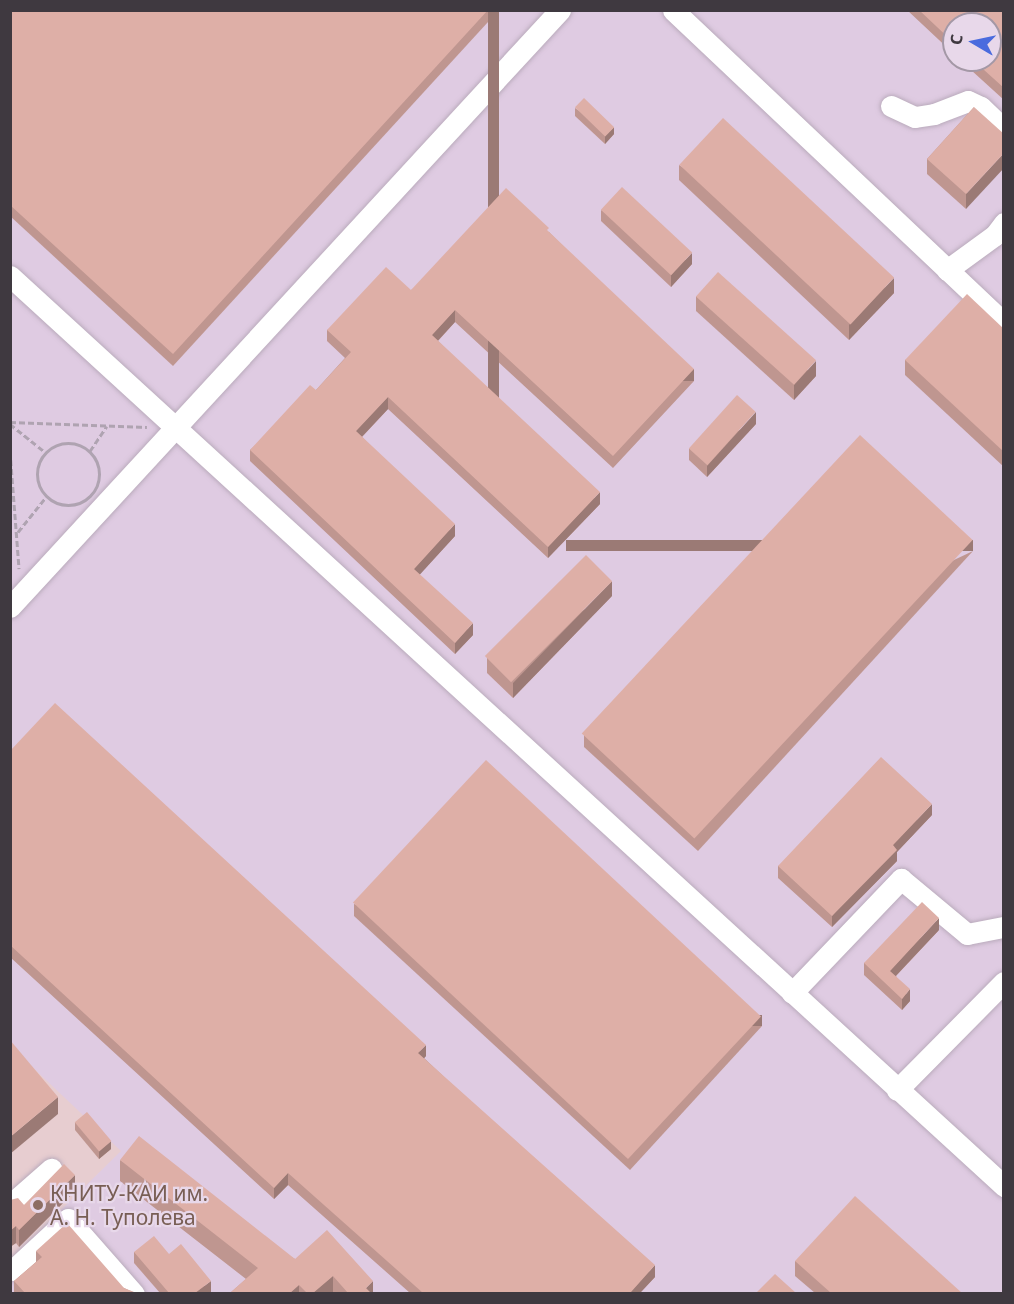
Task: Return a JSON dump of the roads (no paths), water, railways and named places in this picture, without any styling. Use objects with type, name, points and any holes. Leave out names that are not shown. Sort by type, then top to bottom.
[{"type":"lane","points":[[16,601],[560,10]]},
{"type":"lane","points":[[673,10],[1004,323]]},
{"type":"lane","points":[[891,106],[915,117],[934,114],[968,102],[981,107],[1004,129]]},
{"type":"lane","points":[[947,270],[995,235],[1004,223]]},
{"type":"lane","points":[[10,276],[1004,1186]]},
{"type":"lane","points":[[792,993],[901,879],[967,934],[1004,927]]},
{"type":"lane","points":[[897,1090],[1004,982]]},
{"type":"lane","points":[[10,1205],[51,1169]]},
{"type":"lane","points":[[13,1270],[68,1220],[135,1293]]},
{"type":"place","name":"КНИТУ-КАИ им. А. Н. Туполева","points":[[38,1205]]}]
